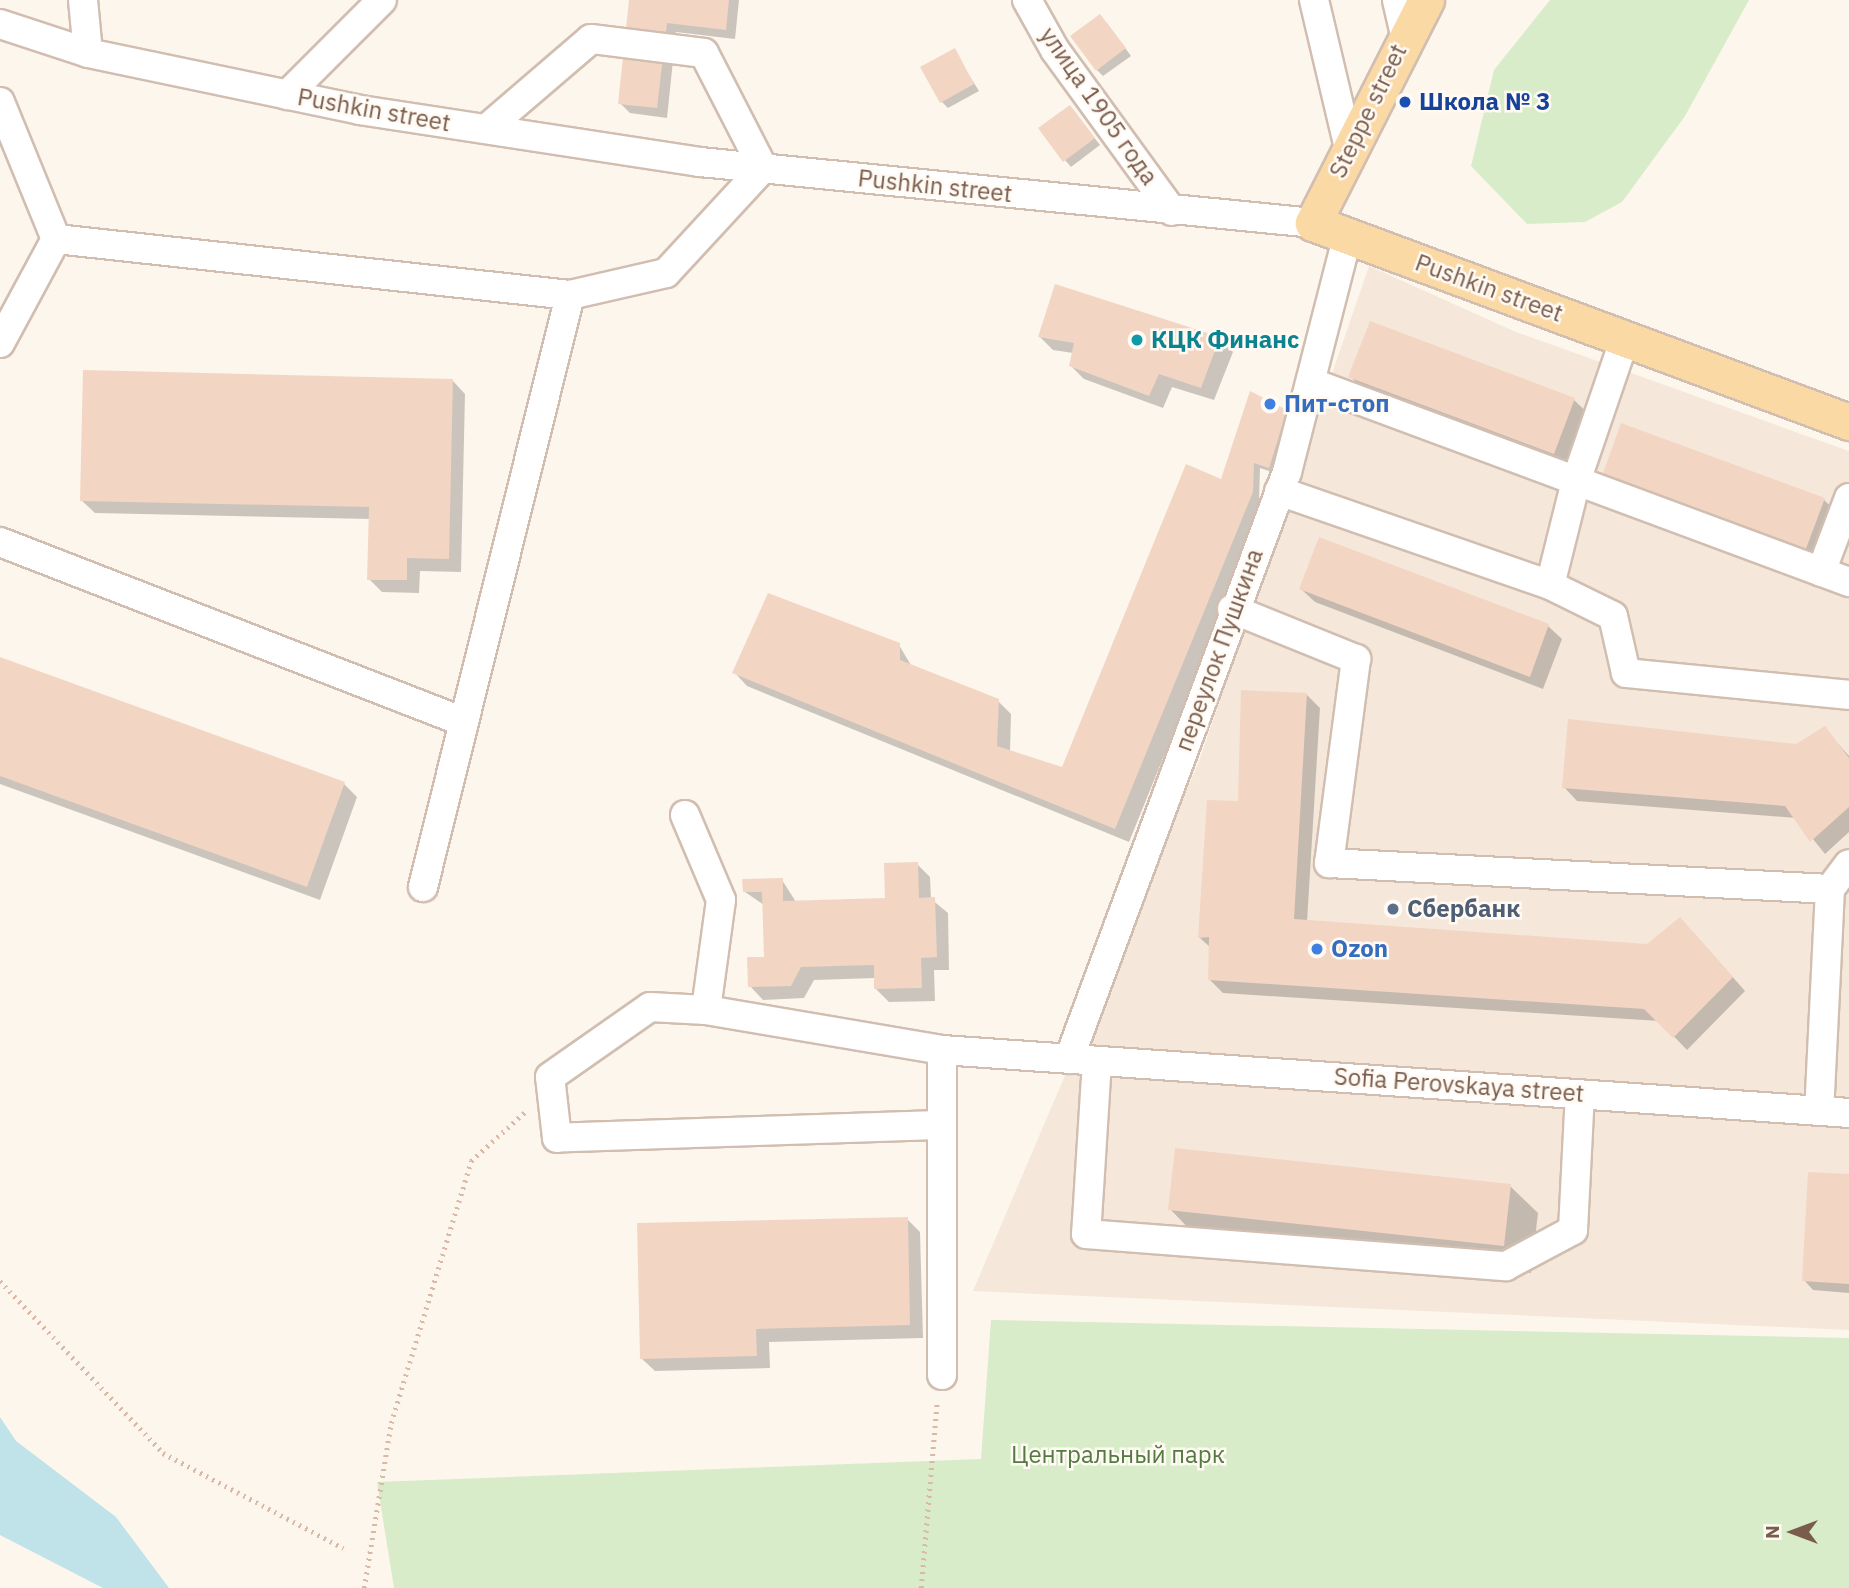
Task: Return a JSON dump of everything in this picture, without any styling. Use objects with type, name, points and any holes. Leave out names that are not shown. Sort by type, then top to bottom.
[{"type":"main road","name":"Steppe street","points":[[1313,223],[1405,36],[1426,0]]},
{"type":"main road","name":"Pushkin street","points":[[1313,223],[1849,422]]},
{"type":"street","points":[[83,0],[88,53]]},
{"type":"street","points":[[287,95],[382,0]]},
{"type":"street","name":"улица 1905 года","points":[[1027,0],[1055,50],[1172,211]]},
{"type":"street","points":[[1314,0],[1349,148]]},
{"type":"street","points":[[1397,0],[1405,36]]},
{"type":"street","name":"Pushkin street","points":[[0,24],[88,53],[287,95],[486,129],[763,168],[1313,223]]},
{"type":"street","points":[[56,239],[570,295],[666,273],[763,168],[704,53],[591,39],[486,129]]},
{"type":"street","points":[[0,102],[56,239]]},
{"type":"street","name":"переулок Пушкина","points":[[1069,1059],[1232,609],[1279,491],[1313,383],[1348,235]]},
{"type":"street","points":[[0,343],[56,239]]},
{"type":"street","points":[[423,887],[570,295]]},
{"type":"street","points":[[1550,585],[1576,481],[1625,338]]},
{"type":"street","points":[[1313,383],[1849,582]]},
{"type":"street","points":[[1279,491],[1550,585],[1613,616],[1626,673],[1849,695]]},
{"type":"street","points":[[1821,572],[1849,498]]},
{"type":"street","points":[[0,542],[463,722]]},
{"type":"street","points":[[1232,609],[1356,659],[1329,863],[1830,889]]},
{"type":"street","points":[[685,815],[721,900],[706,1010]]},
{"type":"street","points":[[1819,1110],[1830,889],[1849,864]]},
{"type":"street","name":"Sofia Perovskaya street","points":[[551,1088],[550,1077],[650,1007],[706,1010],[942,1050],[1849,1112]]},
{"type":"street","points":[[939,1383],[939,1125],[942,1050]]},
{"type":"street","points":[[1097,1061],[1086,1234],[1506,1266],[1573,1230],[1580,1094]]},
{"type":"street","points":[[551,1088],[557,1138],[939,1125]]},
{"type":"path","points":[[364,1588],[391,1423],[471,1161],[551,1088]]},
{"type":"path","points":[[0,1281],[163,1453],[343,1548]]},
{"type":"path","points":[[921,1588],[939,1383]]},
{"type":"shaded area","points":[[1369,266],[1516,332],[1849,451],[1849,1330],[973,1291],[1199,761]]},
{"type":"green space","points":[[1550,0],[1749,0],[1685,116],[1622,202],[1585,222],[1527,224],[1471,166],[1494,70]]},
{"type":"green space","name":"Центральный парк","points":[[991,1320],[1849,1338],[1849,1588],[394,1588],[377,1482],[981,1459]]},
{"type":"water","points":[[0,1417],[16,1441],[116,1517],[169,1588],[103,1588],[0,1535]]},
{"type":"building","points":[[629,0],[729,0],[726,30],[667,23],[657,108],[618,104]]},
{"type":"building","points":[[1100,14],[1126,48],[1096,71],[1070,36]]},
{"type":"building","points":[[955,48],[974,84],[940,103],[920,67]]},
{"type":"building","points":[[1070,105],[1095,138],[1063,162],[1038,128]]},
{"type":"building","name":"КЦК Финанс","points":[[1055,284],[1220,337],[1201,388],[1159,374],[1149,396],[1069,366],[1074,343],[1038,337]]},
{"type":"building","points":[[1370,321],[1575,398],[1554,454],[1348,377]]},
{"type":"building","points":[[83,370],[453,379],[449,559],[407,558],[407,580],[367,580],[369,507],[80,501]]},
{"type":"building","points":[[1250,391],[1287,410],[1269,468],[1254,463],[1253,492],[1115,829],[732,673],[768,593],[900,643],[900,660],[999,699],[997,746],[1062,767],[1186,464],[1221,479]]},
{"type":"building","points":[[1621,423],[1825,498],[1804,554],[1601,479]]},
{"type":"building","points":[[1319,537],[1549,624],[1530,677],[1299,589]]},
{"type":"building","points":[[0,657],[345,782],[307,887],[0,776]]},
{"type":"building","points":[[1241,690],[1307,693],[1294,919],[1647,944],[1680,917],[1733,977],[1673,1038],[1644,1009],[1208,980],[1209,937],[1198,938],[1207,800],[1238,801]]},
{"type":"building","points":[[1568,719],[1796,744],[1825,726],[1849,758],[1849,807],[1810,842],[1785,806],[1562,788]]},
{"type":"building","points":[[918,862],[919,898],[935,897],[937,957],[921,958],[922,988],[874,989],[874,965],[801,967],[791,986],[748,987],[747,957],[764,957],[762,892],[743,892],[742,879],[783,878],[783,901],[885,898],[884,863]]},
{"type":"building","points":[[1175,1148],[1511,1184],[1504,1246],[1168,1210]]},
{"type":"building","points":[[1808,1172],[1849,1174],[1849,1284],[1802,1281]]},
{"type":"building","points":[[908,1217],[910,1325],[756,1329],[757,1356],[640,1359],[637,1223]]},
{"type":"place","name":"Школа № 3","points":[[1405,102]]},
{"type":"place","name":"КЦК Финанс","points":[[1137,340]]},
{"type":"place","name":"Пит-стоп","points":[[1270,404]]},
{"type":"place","name":"Сбербанк","points":[[1393,909]]},
{"type":"place","name":"Ozon","points":[[1317,949]]}]
